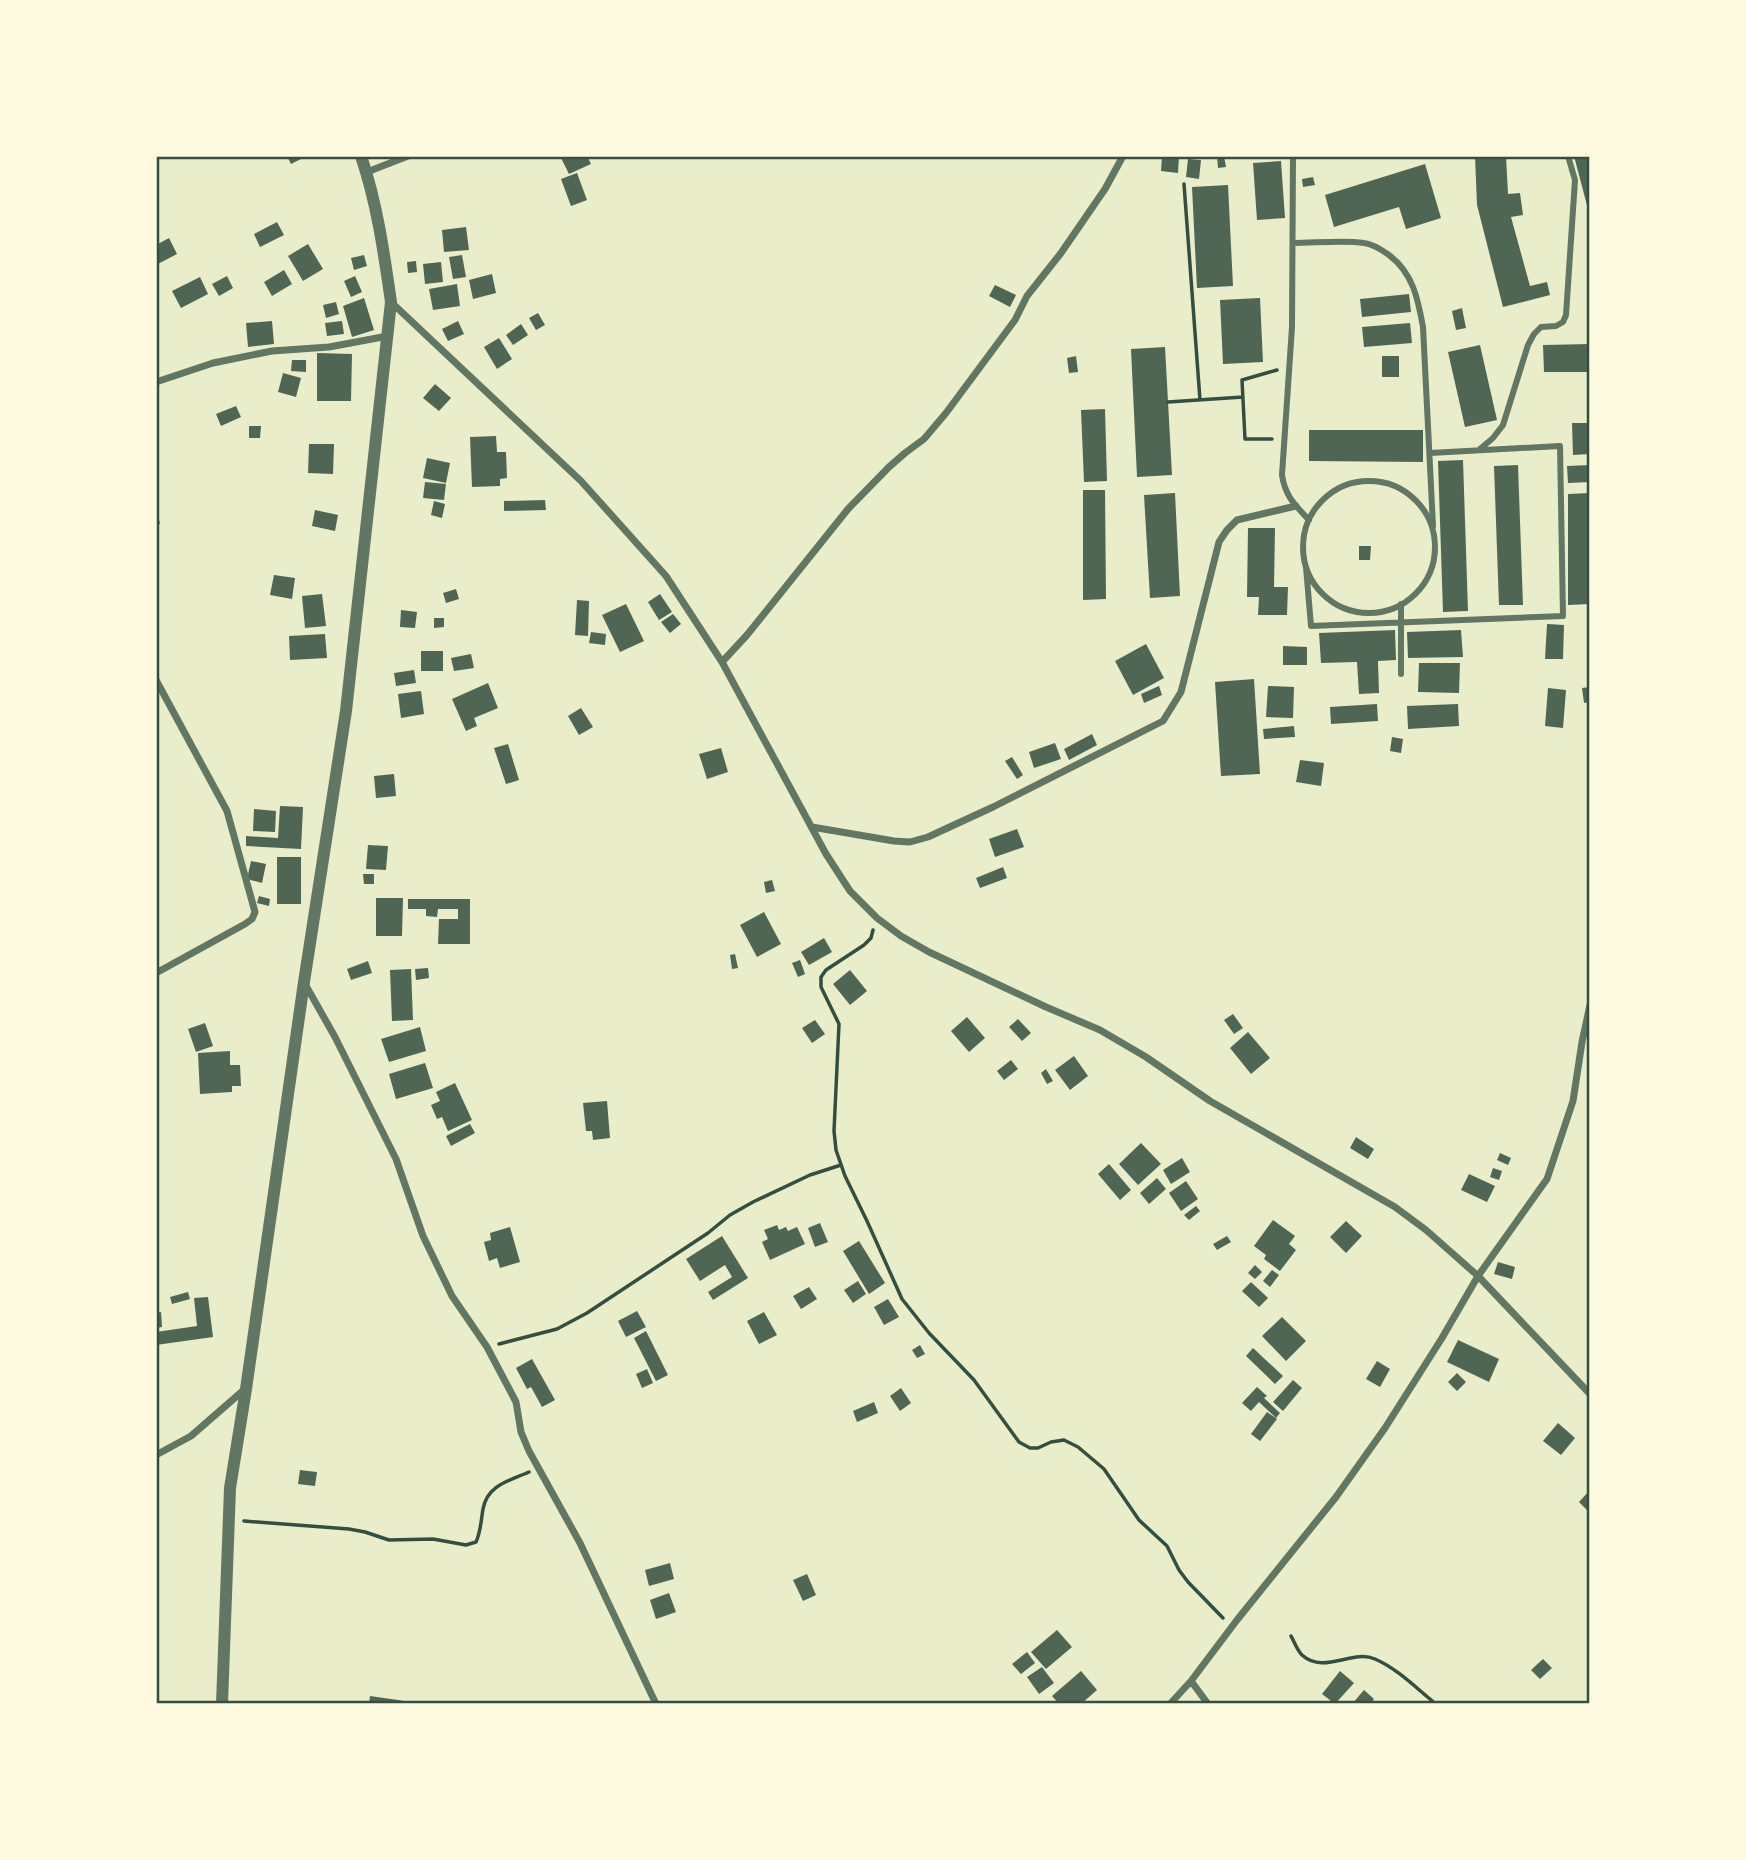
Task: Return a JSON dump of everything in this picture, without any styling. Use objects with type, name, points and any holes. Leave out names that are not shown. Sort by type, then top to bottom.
[{"type":"street","points":[[222,1704],[230,1488],[346,711],[388,336],[391,302],[383,246],[361,156]]},
{"type":"street","points":[[367,173],[408,156]]},
{"type":"street","points":[[722,662],[747,635],[848,509],[889,467],[924,439],[946,413],[1015,320],[1027,296],[1061,253],[1105,189],[1123,156]]},
{"type":"street","points":[[1293,156],[1292,327],[1282,475],[1284,490],[1309,520]]},
{"type":"street","points":[[1478,450],[1493,438],[1503,425],[1528,345],[1534,334],[1541,327],[1556,326],[1563,322],[1566,314],[1575,180],[1568,156]]},
{"type":"street","points":[[1293,243],[1366,243],[1397,262],[1410,279],[1419,301],[1423,327],[1434,535],[1430,571],[1422,587],[1409,600],[1376,613],[1341,607],[1326,597],[1314,584],[1306,568]]},
{"type":"street","points":[[391,302],[581,481],[666,576],[722,662],[826,854],[850,891],[877,919],[929,952],[1100,1030],[1146,1057],[1210,1101],[1395,1207],[1426,1230],[1478,1276],[1590,1394]]},
{"type":"street","points":[[156,382],[213,363],[272,351],[329,347],[388,336]]},
{"type":"street","points":[[1430,453],[1560,446],[1563,616],[1311,626],[1303,550],[1305,532],[1322,500],[1336,489],[1353,482],[1388,483],[1405,491],[1418,503],[1428,518],[1434,535]]},
{"type":"street","points":[[812,827],[894,841],[910,842],[928,837],[1163,721],[1181,692],[1219,542],[1237,520],[1296,506]]},
{"type":"street","points":[[1401,604],[1401,674]]},
{"type":"street","points":[[156,680],[227,811],[255,912],[252,919],[245,924],[156,973]]},
{"type":"street","points":[[304,982],[335,1037],[396,1159],[423,1236],[452,1296],[487,1347],[516,1402],[521,1432],[529,1451],[580,1543],[656,1704]]},
{"type":"street","points":[[1170,1704],[1336,1497],[1385,1428],[1443,1338],[1478,1276],[1547,1180],[1573,1101],[1590,1005]]},
{"type":"street","points":[[156,1455],[191,1436],[246,1389]]},
{"type":"street","points":[[1191,1681],[1208,1704]]},
{"type":"path","points":[[1184,184],[1200,400]]},
{"type":"path","points":[[1284,439],[1245,439],[1242,380],[1289,366]]},
{"type":"path","points":[[1168,402],[1243,397]]},
{"type":"path","points":[[877,919],[871,938],[826,970],[821,977],[821,987],[839,1024],[834,1131],[836,1150],[902,1300],[974,1380],[1019,1442],[1030,1448],[1038,1448],[1064,1440],[1078,1447],[1104,1469],[1139,1520],[1167,1546],[1188,1582],[1231,1628]]},
{"type":"path","points":[[487,1347],[557,1329],[587,1313],[708,1233],[730,1215],[810,1175],[841,1165]]},
{"type":"path","points":[[228,1520],[349,1529],[389,1540],[433,1539],[466,1545],[476,1542],[480,1534],[484,1504],[491,1490],[538,1468]]},
{"type":"path","points":[[1291,1636],[1302,1655],[1315,1661],[1334,1663],[1349,1658],[1372,1657],[1390,1667],[1436,1704]]},
{"type":"building","points":[[287,156],[307,156],[291,164]]},
{"type":"building","points":[[560,156],[587,156],[591,164],[569,174]]},
{"type":"building","points":[[1162,156],[1179,156],[1178,173],[1161,171]]},
{"type":"building","points":[[1217,156],[1224,156],[1226,167],[1218,168]]},
{"type":"building","points":[[1475,156],[1506,156],[1508,194],[1520,193],[1523,215],[1511,217],[1530,286],[1547,282],[1550,295],[1503,307],[1477,205]]},
{"type":"building","points":[[1574,156],[1590,156],[1590,213],[1589,213]]},
{"type":"building","points":[[1188,159],[1201,160],[1199,179],[1186,177]]},
{"type":"building","points":[[1281,161],[1285,218],[1257,220],[1253,163]]},
{"type":"building","points":[[1425,164],[1441,218],[1406,229],[1399,207],[1334,227],[1325,195]]},
{"type":"building","points":[[577,173],[587,200],[571,206],[561,179]]},
{"type":"building","points":[[1313,177],[1315,185],[1303,187],[1302,179]]},
{"type":"building","points":[[1228,185],[1233,286],[1197,288],[1192,187]]},
{"type":"building","points":[[277,222],[284,235],[260,247],[254,234]]},
{"type":"building","points":[[466,227],[469,250],[444,252],[442,230]]},
{"type":"building","points":[[169,238],[177,254],[156,265],[156,245]]},
{"type":"building","points":[[308,244],[323,269],[303,281],[288,256]]},
{"type":"building","points":[[364,255],[367,266],[354,270],[351,258]]},
{"type":"building","points":[[462,255],[466,277],[453,279],[449,257]]},
{"type":"building","points":[[416,261],[417,272],[408,273],[407,262]]},
{"type":"building","points":[[441,262],[443,282],[425,284],[423,264]]},
{"type":"building","points":[[284,270],[292,284],[272,296],[264,282]]},
{"type":"building","points":[[492,274],[496,293],[473,299],[469,280]]},
{"type":"building","points":[[227,276],[233,288],[219,296],[212,284]]},
{"type":"building","points":[[355,276],[362,292],[351,297],[344,281]]},
{"type":"building","points":[[200,277],[208,294],[181,308],[172,291]]},
{"type":"building","points":[[457,284],[460,306],[433,310],[429,289]]},
{"type":"building","points":[[995,285],[1016,295],[1010,307],[989,296]]},
{"type":"building","points":[[1409,294],[1411,312],[1362,317],[1360,299]]},
{"type":"building","points":[[364,298],[374,330],[352,337],[343,306]]},
{"type":"building","points":[[1260,298],[1263,362],[1223,364],[1220,300]]},
{"type":"building","points":[[336,302],[339,314],[326,318],[323,305]]},
{"type":"building","points":[[1462,308],[1466,328],[1456,330],[1452,311]]},
{"type":"building","points":[[538,313],[545,325],[536,330],[529,318]]},
{"type":"building","points":[[272,321],[274,344],[248,347],[246,323]]},
{"type":"building","points":[[342,321],[344,334],[327,336],[325,323]]},
{"type":"building","points":[[458,321],[464,334],[448,341],[442,329]]},
{"type":"building","points":[[1410,323],[1412,343],[1364,347],[1362,327]]},
{"type":"building","points":[[521,324],[528,335],[513,345],[506,335]]},
{"type":"building","points":[[499,338],[512,359],[497,369],[484,347]]},
{"type":"building","points":[[1590,344],[1590,372],[1544,372],[1543,345]]},
{"type":"building","points":[[1480,345],[1497,420],[1465,427],[1448,352]]},
{"type":"building","points":[[1165,347],[1172,475],[1137,477],[1131,349]]},
{"type":"building","points":[[317,353],[352,354],[351,401],[317,401]]},
{"type":"building","points":[[1076,356],[1078,372],[1069,373],[1067,358]]},
{"type":"building","points":[[1382,356],[1399,356],[1399,377],[1382,377]]},
{"type":"building","points":[[292,360],[306,360],[306,372],[291,371]]},
{"type":"building","points":[[283,373],[301,378],[296,397],[278,392]]},
{"type":"building","points":[[435,384],[451,398],[439,411],[423,398]]},
{"type":"building","points":[[236,406],[241,417],[221,426],[216,414]]},
{"type":"building","points":[[1105,409],[1107,481],[1084,482],[1081,410]]},
{"type":"building","points":[[1572,423],[1590,423],[1590,454],[1573,455]]},
{"type":"building","points":[[249,426],[261,426],[260,438],[249,438]]},
{"type":"building","points":[[1309,430],[1423,430],[1423,462],[1309,461]]},
{"type":"building","points":[[496,436],[497,452],[506,452],[507,478],[500,479],[500,486],[472,487],[470,437]]},
{"type":"building","points":[[309,444],[334,444],[333,474],[308,473]]},
{"type":"building","points":[[427,458],[450,463],[446,483],[423,478]]},
{"type":"building","points":[[1463,460],[1468,611],[1443,612],[1438,461]]},
{"type":"building","points":[[1518,465],[1523,605],[1499,605],[1494,466]]},
{"type":"building","points":[[1590,465],[1590,482],[1568,483],[1567,466]]},
{"type":"building","points":[[425,482],[446,484],[444,500],[423,498]]},
{"type":"building","points":[[1083,490],[1105,490],[1106,599],[1083,600]]},
{"type":"building","points":[[1175,493],[1180,596],[1150,598],[1144,495]]},
{"type":"building","points":[[1590,493],[1590,604],[1568,605],[1568,494]]},
{"type":"building","points":[[545,500],[546,510],[504,511],[504,501]]},
{"type":"building","points":[[434,501],[445,504],[442,518],[431,515]]},
{"type":"building","points":[[156,507],[160,524],[156,525]]},
{"type":"building","points":[[315,510],[338,515],[335,531],[312,526]]},
{"type":"building","points":[[1248,528],[1275,528],[1274,587],[1288,587],[1287,615],[1258,615],[1259,597],[1247,597]]},
{"type":"building","points":[[1359,546],[1371,546],[1370,560],[1359,560]]},
{"type":"building","points":[[274,575],[295,578],[292,599],[270,595]]},
{"type":"building","points":[[456,589],[459,599],[446,603],[443,593]]},
{"type":"building","points":[[322,594],[326,626],[305,628],[302,596]]},
{"type":"building","points":[[660,594],[672,612],[659,620],[648,602]]},
{"type":"building","points":[[577,600],[589,601],[588,636],[575,635]]},
{"type":"building","points":[[626,604],[644,641],[620,652],[602,615]]},
{"type":"building","points":[[401,610],[417,612],[415,628],[400,627]]},
{"type":"building","points":[[673,614],[681,624],[670,633],[661,622]]},
{"type":"building","points":[[434,618],[444,618],[444,627],[434,628]]},
{"type":"building","points":[[1547,624],[1564,625],[1563,659],[1545,659]]},
{"type":"building","points":[[1395,630],[1396,660],[1378,661],[1379,693],[1359,694],[1357,662],[1321,663],[1319,633]]},
{"type":"building","points":[[1461,630],[1463,657],[1408,658],[1407,632]]},
{"type":"building","points":[[591,632],[606,634],[605,645],[589,643]]},
{"type":"building","points":[[325,634],[327,658],[290,660],[289,636]]},
{"type":"building","points":[[1146,644],[1164,678],[1133,695],[1115,661]]},
{"type":"building","points":[[1283,646],[1307,647],[1307,665],[1283,665]]},
{"type":"building","points":[[421,651],[443,651],[443,671],[421,671]]},
{"type":"building","points":[[471,654],[474,668],[454,671],[451,658]]},
{"type":"building","points":[[1419,663],[1460,663],[1459,693],[1418,692]]},
{"type":"building","points":[[414,670],[416,683],[396,686],[394,673]]},
{"type":"building","points":[[1254,679],[1260,774],[1221,776],[1215,682]]},
{"type":"building","points":[[488,683],[498,708],[474,718],[477,726],[466,731],[452,699]]},
{"type":"building","points":[[1159,686],[1162,695],[1144,703],[1141,694]]},
{"type":"building","points":[[1268,686],[1294,687],[1293,718],[1266,717]]},
{"type":"building","points":[[1590,687],[1590,702],[1584,703],[1582,688]]},
{"type":"building","points":[[1548,688],[1566,690],[1563,728],[1545,726]]},
{"type":"building","points":[[421,691],[424,714],[401,718],[398,694]]},
{"type":"building","points":[[1377,704],[1378,721],[1331,724],[1330,707]]},
{"type":"building","points":[[1458,704],[1459,726],[1408,729],[1407,706]]},
{"type":"building","points":[[581,708],[593,727],[579,735],[568,716]]},
{"type":"building","points":[[1294,726],[1295,737],[1264,739],[1263,729]]},
{"type":"building","points":[[1092,734],[1097,745],[1069,760],[1064,749]]},
{"type":"building","points":[[1392,737],[1403,739],[1401,753],[1390,751]]},
{"type":"building","points":[[1055,743],[1061,759],[1034,768],[1029,752]]},
{"type":"building","points":[[508,744],[519,780],[506,784],[494,748]]},
{"type":"building","points":[[721,748],[728,772],[707,779],[699,754]]},
{"type":"building","points":[[1012,757],[1023,775],[1017,779],[1005,761]]},
{"type":"building","points":[[1300,760],[1324,763],[1321,786],[1296,782]]},
{"type":"building","points":[[394,774],[396,796],[376,798],[374,776]]},
{"type":"building","points":[[280,806],[303,807],[301,849],[246,846],[246,836],[278,838]]},
{"type":"building","points":[[254,809],[276,811],[275,832],[253,831]]},
{"type":"building","points":[[1017,829],[1024,847],[995,857],[989,839]]},
{"type":"building","points":[[368,845],[388,846],[386,870],[366,869]]},
{"type":"building","points":[[277,857],[301,857],[301,904],[277,904]]},
{"type":"building","points":[[251,861],[266,864],[262,883],[247,879]]},
{"type":"building","points":[[1003,867],[1007,878],[980,888],[976,878]]},
{"type":"building","points":[[363,874],[374,874],[374,884],[364,884]]},
{"type":"building","points":[[772,880],[775,891],[766,893],[764,882]]},
{"type":"building","points":[[259,896],[270,899],[269,906],[257,903]]},
{"type":"building","points":[[376,898],[403,898],[402,936],[376,936]]},
{"type":"building","points":[[408,899],[470,899],[470,944],[438,944],[439,919],[458,919],[458,909],[438,909],[437,917],[426,916],[426,909],[408,909]]},
{"type":"building","points":[[764,912],[781,944],[757,957],[740,925]]},
{"type":"building","points":[[824,938],[832,952],[809,965],[801,952]]},
{"type":"building","points":[[735,954],[738,968],[732,969],[730,955]]},
{"type":"building","points":[[800,960],[805,974],[798,977],[792,963]]},
{"type":"building","points":[[368,961],[372,973],[351,980],[347,969]]},
{"type":"building","points":[[428,968],[429,978],[416,980],[415,969]]},
{"type":"building","points":[[411,969],[413,1020],[392,1021],[390,970]]},
{"type":"building","points":[[850,970],[867,991],[850,1005],[833,984]]},
{"type":"building","points":[[1233,1014],[1243,1028],[1234,1034],[1224,1020]]},
{"type":"building","points":[[967,1017],[985,1038],[969,1052],[951,1031]]},
{"type":"building","points":[[1018,1019],[1031,1033],[1022,1041],[1009,1027]]},
{"type":"building","points":[[815,1020],[825,1034],[812,1043],[802,1028]]},
{"type":"building","points":[[205,1023],[213,1046],[196,1052],[188,1029]]},
{"type":"building","points":[[420,1027],[426,1051],[389,1062],[381,1039]]},
{"type":"building","points":[[1248,1032],[1270,1058],[1251,1074],[1230,1048]]},
{"type":"building","points":[[230,1051],[230,1065],[240,1065],[241,1086],[232,1086],[232,1092],[200,1094],[198,1053]]},
{"type":"building","points":[[1074,1056],[1088,1076],[1070,1090],[1055,1070]]},
{"type":"building","points":[[1011,1060],[1018,1069],[1004,1080],[997,1071]]},
{"type":"building","points":[[425,1063],[433,1088],[396,1099],[389,1074]]},
{"type":"building","points":[[1046,1069],[1053,1081],[1047,1084],[1041,1073]]},
{"type":"building","points":[[455,1083],[472,1120],[448,1131],[442,1117],[437,1119],[431,1105],[440,1101],[436,1092]]},
{"type":"building","points":[[607,1101],[610,1138],[593,1140],[592,1131],[586,1131],[583,1103]]},
{"type":"building","points":[[470,1124],[475,1133],[451,1146],[446,1136]]},
{"type":"building","points":[[1356,1137],[1374,1149],[1368,1159],[1350,1148]]},
{"type":"building","points":[[1141,1143],[1161,1164],[1138,1185],[1119,1164]]},
{"type":"building","points":[[1500,1153],[1511,1158],[1508,1165],[1497,1160]]},
{"type":"building","points":[[1182,1158],[1190,1172],[1171,1184],[1163,1170]]},
{"type":"building","points":[[1109,1164],[1131,1190],[1120,1200],[1098,1174]]},
{"type":"building","points":[[1493,1168],[1502,1171],[1499,1180],[1490,1177]]},
{"type":"building","points":[[1469,1174],[1495,1186],[1487,1202],[1461,1190]]},
{"type":"building","points":[[1157,1178],[1166,1189],[1149,1204],[1140,1193]]},
{"type":"building","points":[[1186,1181],[1198,1199],[1181,1211],[1169,1193]]},
{"type":"building","points":[[1196,1206],[1200,1211],[1189,1220],[1184,1215]]},
{"type":"building","points":[[1273,1220],[1295,1236],[1289,1244],[1296,1250],[1280,1271],[1264,1259],[1266,1255],[1254,1246]]},
{"type":"building","points":[[1346,1221],[1362,1236],[1346,1253],[1330,1237]]},
{"type":"building","points":[[820,1223],[828,1242],[815,1247],[808,1228]]},
{"type":"building","points":[[777,1225],[779,1230],[786,1227],[788,1231],[797,1227],[805,1244],[770,1260],[762,1242],[768,1239],[764,1230]]},
{"type":"building","points":[[510,1227],[520,1262],[500,1268],[497,1258],[489,1261],[484,1242],[491,1240],[490,1233]]},
{"type":"building","points":[[722,1236],[748,1278],[713,1300],[708,1292],[732,1277],[725,1265],[700,1281],[686,1259]]},
{"type":"building","points":[[1227,1236],[1231,1242],[1217,1250],[1213,1244]]},
{"type":"building","points":[[859,1241],[885,1283],[869,1294],[843,1251]]},
{"type":"building","points":[[1498,1262],[1515,1267],[1512,1279],[1494,1274]]},
{"type":"building","points":[[1255,1265],[1262,1272],[1255,1279],[1248,1273]]},
{"type":"building","points":[[1272,1270],[1279,1275],[1270,1287],[1263,1281]]},
{"type":"building","points":[[858,1281],[866,1294],[853,1303],[844,1290]]},
{"type":"building","points":[[1251,1282],[1268,1298],[1259,1307],[1242,1291]]},
{"type":"building","points":[[809,1287],[817,1299],[801,1309],[793,1296]]},
{"type":"building","points":[[188,1292],[190,1299],[172,1304],[170,1297]]},
{"type":"building","points":[[208,1297],[213,1337],[156,1345],[156,1332],[197,1326],[194,1298]]},
{"type":"building","points":[[888,1299],[899,1317],[884,1325],[874,1307]]},
{"type":"building","points":[[637,1311],[646,1327],[626,1337],[618,1321]]},
{"type":"building","points":[[161,1312],[162,1327],[156,1328],[156,1313]]},
{"type":"building","points":[[764,1312],[777,1335],[759,1344],[747,1321]]},
{"type":"building","points":[[1282,1317],[1306,1341],[1286,1361],[1262,1336]]},
{"type":"building","points":[[646,1331],[668,1375],[656,1381],[634,1338]]},
{"type":"building","points":[[1458,1340],[1499,1359],[1489,1382],[1447,1362]]},
{"type":"building","points":[[920,1345],[925,1354],[917,1358],[912,1350]]},
{"type":"building","points":[[1253,1348],[1283,1376],[1275,1384],[1246,1356]]},
{"type":"building","points":[[532,1359],[555,1400],[542,1407],[531,1387],[527,1389],[516,1368]]},
{"type":"building","points":[[1377,1361],[1390,1369],[1380,1387],[1366,1379]]},
{"type":"building","points":[[647,1369],[653,1383],[642,1388],[636,1374]]},
{"type":"building","points":[[1457,1373],[1466,1382],[1457,1391],[1448,1382]]},
{"type":"building","points":[[1293,1380],[1302,1388],[1283,1411],[1273,1402]]},
{"type":"building","points":[[1257,1387],[1280,1413],[1276,1418],[1259,1402],[1251,1411],[1242,1403]]},
{"type":"building","points":[[901,1388],[911,1403],[900,1411],[890,1396]]},
{"type":"building","points":[[874,1402],[878,1413],[857,1422],[853,1411]]},
{"type":"building","points":[[1267,1412],[1277,1419],[1260,1441],[1251,1434]]},
{"type":"building","points":[[1558,1423],[1575,1438],[1561,1455],[1543,1441]]},
{"type":"building","points":[[300,1470],[317,1472],[315,1486],[298,1484]]},
{"type":"building","points":[[1590,1490],[1590,1513],[1579,1502]]},
{"type":"building","points":[[670,1563],[674,1579],[649,1586],[645,1570]]},
{"type":"building","points":[[807,1574],[816,1595],[803,1601],[793,1580]]},
{"type":"building","points":[[669,1593],[676,1612],[656,1619],[650,1600]]},
{"type":"building","points":[[1057,1630],[1072,1647],[1046,1669],[1031,1652]]},
{"type":"building","points":[[1027,1652],[1035,1663],[1021,1674],[1012,1664]]},
{"type":"building","points":[[1543,1659],[1552,1668],[1540,1679],[1531,1670]]},
{"type":"building","points":[[1042,1667],[1054,1683],[1039,1694],[1027,1677]]},
{"type":"building","points":[[1081,1671],[1097,1690],[1081,1704],[1059,1704],[1052,1696]]},
{"type":"building","points":[[1340,1671],[1354,1683],[1335,1704],[1322,1694]]},
{"type":"building","points":[[1364,1690],[1374,1699],[1370,1704],[1352,1704]]},
{"type":"building","points":[[370,1696],[405,1701],[404,1704],[369,1704]]},
{"type":"building","points":[[409,1701],[429,1702],[429,1704],[408,1704]]}]
